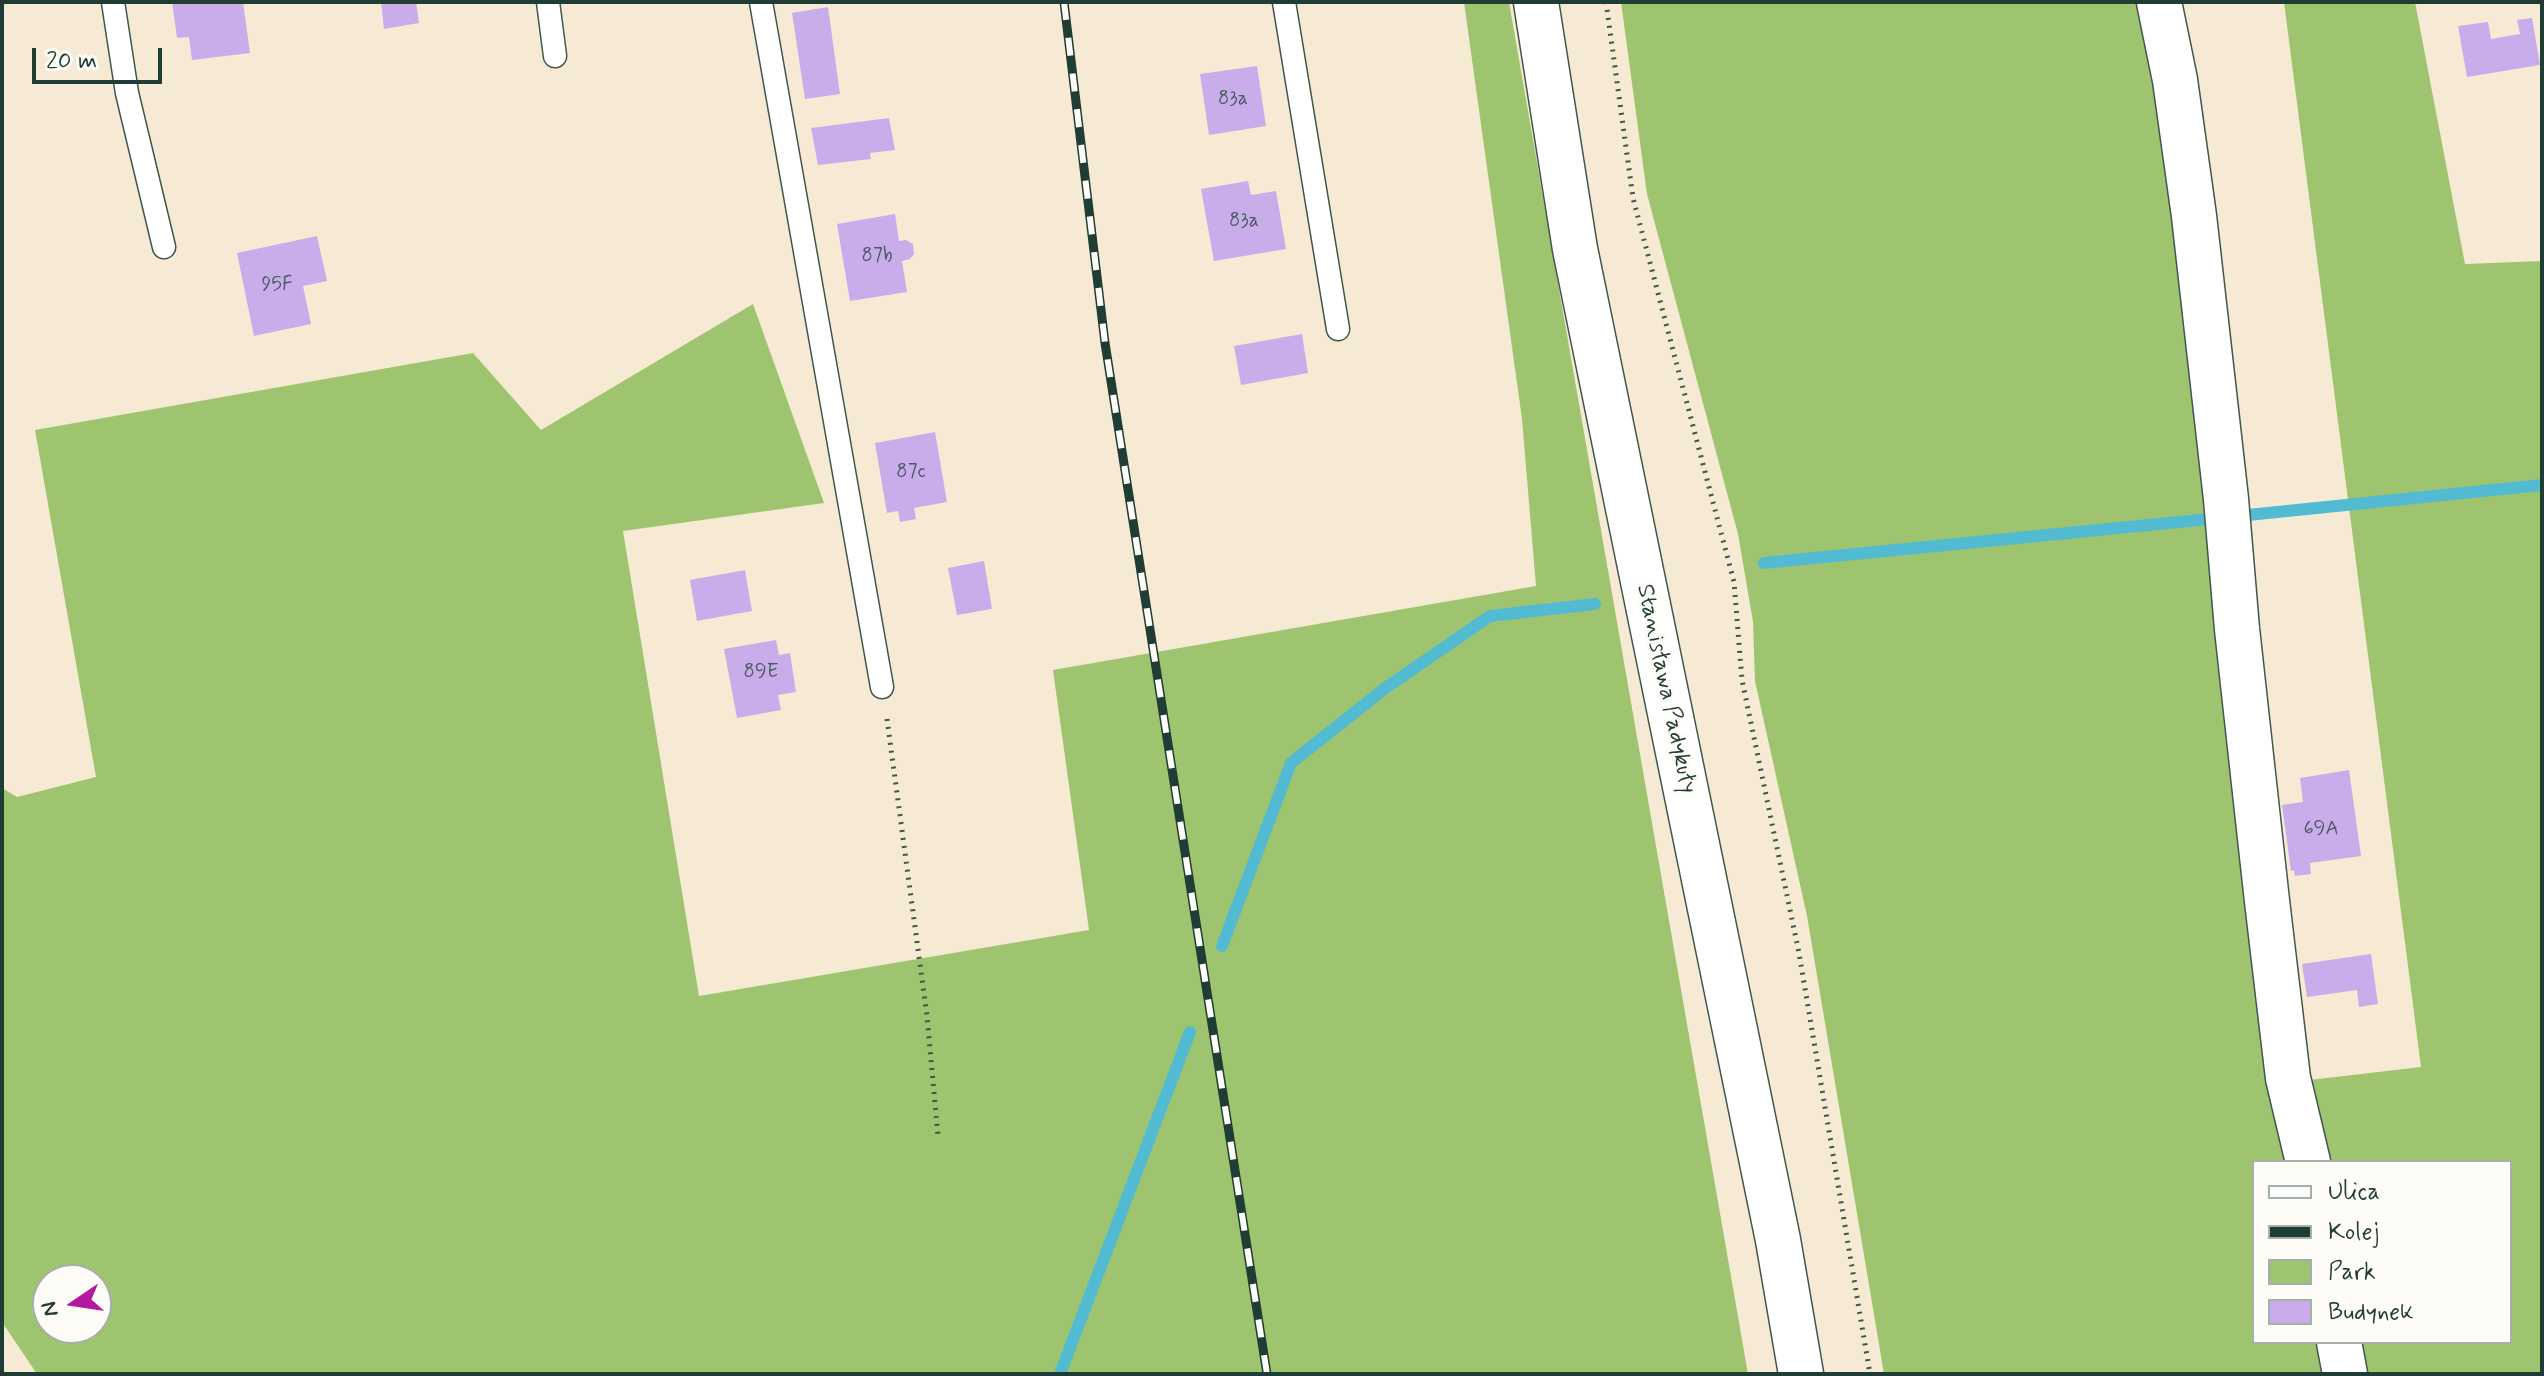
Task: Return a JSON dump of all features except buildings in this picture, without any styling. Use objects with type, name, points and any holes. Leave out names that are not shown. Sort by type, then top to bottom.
[{"type":"street","name":"Stanisława Padykuły","points":[[1536,2],[1575,249],[1775,1224],[1801,1374]]},
{"type":"street","points":[[2159,2],[2175,80],[2197,248],[2288,1078],[2308,1160]]},
{"type":"street","points":[[2339,1344],[2345,1374]]},
{"type":"lane","points":[[113,2],[127,93],[164,247]]},
{"type":"lane","points":[[548,2],[555,56]]},
{"type":"lane","points":[[761,2],[882,687]]},
{"type":"lane","points":[[1284,2],[1338,329]]},
{"type":"path","points":[[1606,2],[1633,198],[1734,582],[1742,680],[1799,953],[1870,1374]]},
{"type":"path","points":[[882,687],[927,1016],[938,1136]]},
{"type":"green space","points":[[1464,2],[1509,2],[1748,1374],[37,1374],[2,1322],[2,788],[17,797],[96,777],[35,430],[473,353],[541,430],[753,304],[824,503],[623,531],[699,996],[1089,930],[1053,670],[1536,586],[1522,419]]},
{"type":"green space","points":[[1621,2],[2150,2],[2288,1160],[2252,1160],[2252,1344],[2323,1344],[2330,1374],[1884,1374],[1807,916],[1755,681],[1753,622],[1738,534],[1647,194]]},
{"type":"green space","points":[[2284,2],[2415,2],[2465,264],[2542,261],[2542,1374],[2355,1374],[2349,1344],[2512,1344],[2512,1160],[2316,1160],[2301,1081],[2421,1067]]},
{"type":"waterway","points":[[2238,516],[2542,485]]},
{"type":"waterway","points":[[1764,563],[2209,519]]},
{"type":"waterway","points":[[1222,946],[1291,763],[1384,689],[1490,616],[1595,604]]},
{"type":"waterway","points":[[1060,1374],[1190,1032]]},
{"type":"railway","points":[[1064,2],[1105,343],[1267,1374]]}]
